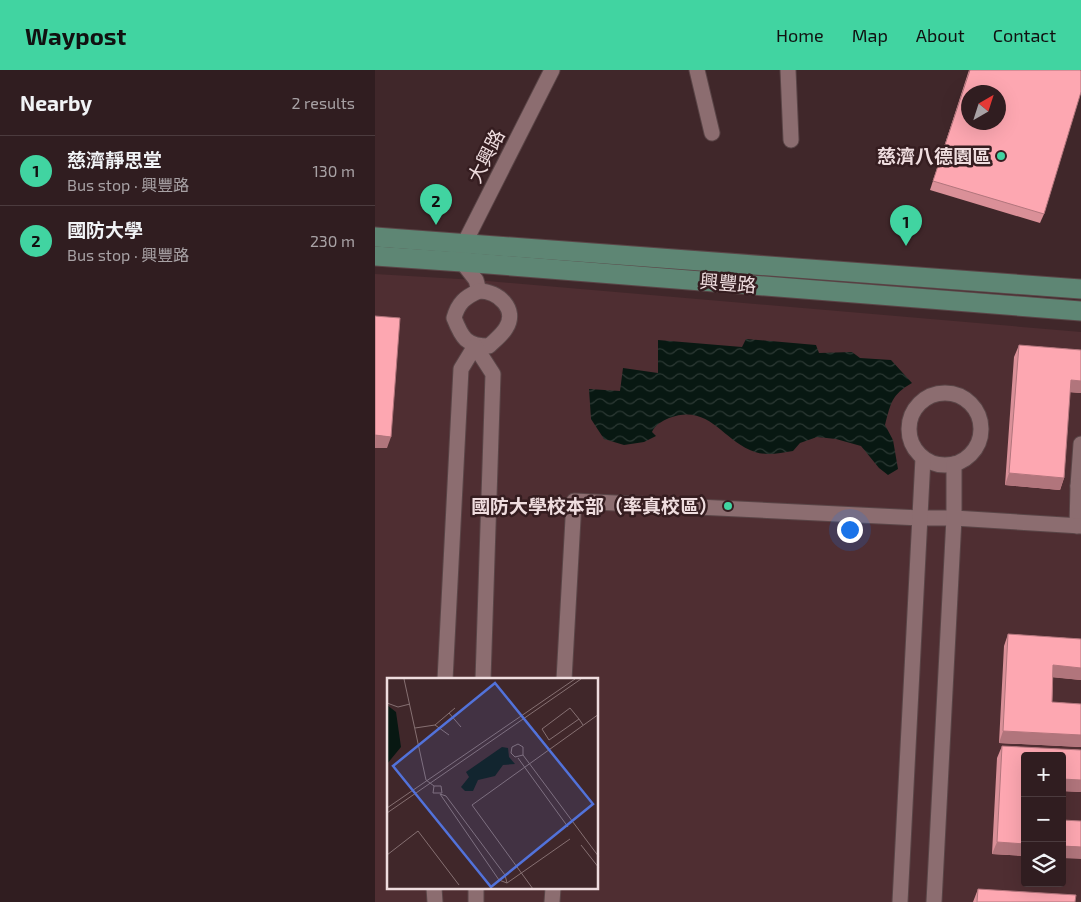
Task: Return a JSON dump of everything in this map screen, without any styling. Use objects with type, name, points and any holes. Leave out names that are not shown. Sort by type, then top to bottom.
[{"type":"main road","name":"興豐路","points":[[375,236],[1081,289]]},
{"type":"main road","name":"興豐路","points":[[375,256],[1081,311]]},
{"type":"main road","points":[[979,281],[979,303]]},
{"type":"street","name":"大興路","points":[[462,262],[465,242],[552,70]]},
{"type":"street","points":[[697,70],[712,133]]},
{"type":"street","points":[[788,70],[791,140]]},
{"type":"street","points":[[462,262],[476,280],[479,291]]},
{"type":"street","points":[[475,346],[489,346],[507,327],[510,316],[499,296],[489,291],[479,291],[466,297],[457,307],[454,318],[465,339],[475,346],[493,374],[483,678]]},
{"type":"street","points":[[445,678],[461,369],[475,346]]},
{"type":"street","points":[[936,394],[952,394],[967,400],[977,413],[981,428],[977,444],[968,457],[953,464],[937,464],[923,458],[913,445],[909,430],[912,414],[921,401],[936,394]]},
{"type":"street","points":[[564,678],[574,501],[953,518],[1079,526],[1081,444]]},
{"type":"street","points":[[900,902],[923,458]]},
{"type":"street","points":[[934,902],[953,518],[953,464]]},
{"type":"shaded area","name":"國防大學校本部（率真校區）","points":[[375,274],[476,280],[1081,332],[1081,902],[375,902]]},
{"type":"water","points":[[746,339],[816,345],[819,353],[852,352],[860,358],[891,360],[912,383],[905,387],[893,400],[885,425],[893,440],[898,469],[888,475],[879,468],[861,446],[836,439],[817,437],[800,443],[793,451],[783,453],[755,452],[733,440],[706,419],[695,415],[669,418],[653,430],[652,432],[656,436],[644,442],[624,445],[604,439],[591,419],[589,389],[620,391],[623,368],[658,373],[658,340],[742,347]]},
{"type":"building","name":"慈濟八德園區","points":[[970,70],[1081,71],[1081,92],[1044,214],[933,181],[961,97],[961,130],[1006,130],[1006,85],[965,85]]},
{"type":"building","points":[[375,316],[400,318],[391,437],[375,435]]},
{"type":"building","points":[[1019,345],[1081,350],[1081,381],[1071,380],[1064,478],[1009,473]]},
{"type":"building","points":[[1008,634],[1081,639],[1081,668],[1053,665],[1052,702],[1081,704],[1081,735],[1003,731]]},
{"type":"building","points":[[1002,746],[1081,750],[1081,780],[1066,779],[1066,752],[1021,752],[1021,844],[997,842]]},
{"type":"building","points":[[1066,820],[1081,821],[1081,847],[1066,846]]},
{"type":"building","points":[[978,889],[1076,895],[1075,902],[977,902]]},
{"type":"place","name":"慈濟八德園區","points":[[1001,156]]},
{"type":"place","name":"國防大學","points":[[436,225]]},
{"type":"place","name":"慈濟靜思堂","points":[[906,246]]},
{"type":"place","name":"國防大學校本部（率真校區）","points":[[728,506]]}]
